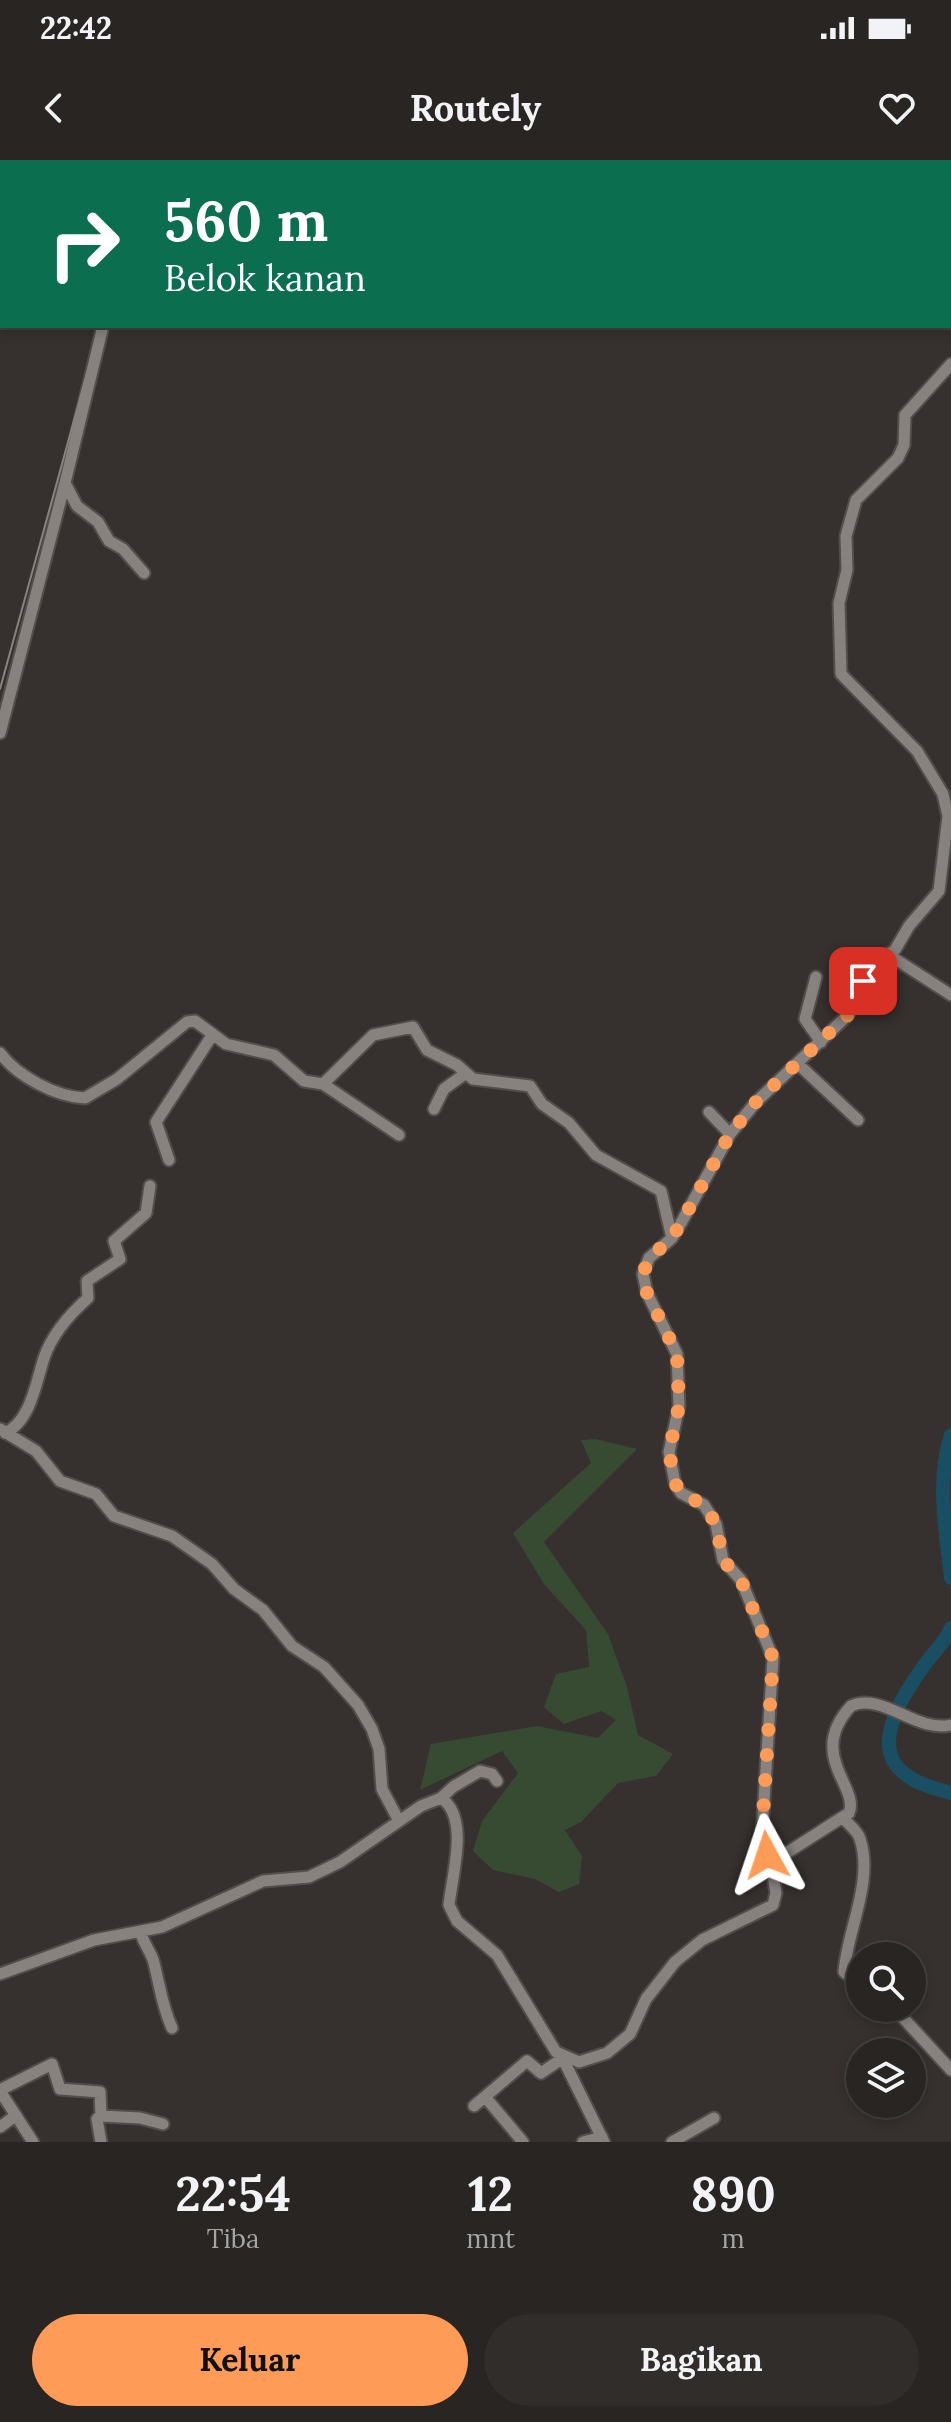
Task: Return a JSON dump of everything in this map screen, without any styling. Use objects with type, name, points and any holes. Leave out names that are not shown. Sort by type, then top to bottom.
[{"type":"street","points":[[0,733],[103,328]]},
{"type":"street","points":[[474,2106],[527,2061],[541,2073],[563,2057],[585,2061],[607,2053],[630,2034],[646,1999],[675,1962],[702,1940],[769,1909],[776,1900],[771,1863],[762,1832],[773,1658],[741,1580],[723,1560],[716,1524],[704,1505],[679,1490],[669,1456],[679,1406],[677,1354],[647,1293],[643,1274],[649,1258],[672,1238],[730,1134],[756,1102],[821,1042],[855,1004],[872,965],[889,955],[939,891],[948,812],[943,794],[917,751],[841,674],[839,603],[847,570],[846,536],[858,496],[882,475],[903,450],[905,415],[951,364]]},
{"type":"street","points":[[65,483],[77,506],[98,522],[109,541],[123,549],[144,573]]},
{"type":"street","points":[[889,955],[951,995]]},
{"type":"street","points":[[816,977],[805,1019],[821,1042]]},
{"type":"street","points":[[0,1053],[31,1078],[65,1095],[85,1098],[117,1079],[187,1022],[195,1021],[233,1046],[274,1055],[304,1081],[323,1084],[399,1135]]},
{"type":"street","points":[[323,1084],[373,1035],[410,1026],[431,1054],[466,1073],[489,1084],[530,1086],[542,1104],[569,1123],[596,1155],[661,1191],[672,1238]]},
{"type":"street","points":[[169,1160],[156,1122],[213,1034]]},
{"type":"street","points":[[798,1064],[858,1120]]},
{"type":"street","points":[[434,1109],[444,1089],[466,1073]]},
{"type":"street","points":[[709,1112],[730,1134]]},
{"type":"street","points":[[3,1431],[19,1423],[41,1377],[45,1355],[66,1319],[88,1298],[87,1281],[120,1259],[113,1242],[146,1213],[150,1186]]},
{"type":"street","points":[[3,1431],[36,1451],[60,1481],[96,1494],[114,1516],[172,1536],[212,1564],[237,1592],[263,1610],[292,1646],[324,1667],[358,1705],[372,1729],[379,1749],[382,1789],[399,1821]]},
{"type":"street","points":[[771,1863],[844,1819],[852,1804],[835,1767],[833,1744],[838,1724],[855,1704],[884,1709],[932,1726],[951,1725]]},
{"type":"street","points":[[0,1974],[94,1940],[141,1933],[263,1881],[309,1877],[351,1855],[480,1771],[492,1774],[497,1781]]},
{"type":"street","points":[[432,1802],[454,1809],[459,1828],[451,1911],[497,1955],[550,2045],[563,2057],[603,2140],[583,2142]]},
{"type":"street","points":[[844,1819],[861,1839],[862,1861],[861,1886],[850,1942]]},
{"type":"street","points":[[141,1933],[146,1952],[154,1962],[158,1993],[172,2028]]},
{"type":"street","points":[[907,2022],[951,2070]]},
{"type":"street","points":[[33,2142],[0,2090],[52,2064],[60,2089],[100,2092],[101,2115],[97,2119],[101,2142]]},
{"type":"street","points":[[486,2098],[523,2142]]},
{"type":"street","points":[[101,2115],[140,2118],[163,2124]]},
{"type":"street","points":[[0,2127],[15,2116]]},
{"type":"street","points":[[672,2142],[714,2118]]},
{"type":"green space","points":[[596,1439],[637,1449],[544,1542],[608,1634],[627,1687],[638,1735],[673,1754],[656,1776],[618,1783],[581,1822],[565,1830],[582,1856],[579,1884],[559,1892],[535,1879],[493,1870],[473,1851],[482,1821],[518,1773],[502,1751],[420,1790],[431,1744],[537,1726],[598,1738],[616,1720],[601,1711],[564,1724],[544,1707],[556,1674],[589,1667],[586,1630],[544,1584],[513,1533],[591,1463],[581,1440]]},
{"type":"waterway","points":[[951,1435],[946,1452],[943,1488],[951,1578]]},
{"type":"waterway","points":[[951,1628],[901,1703],[894,1718],[889,1749],[894,1762],[910,1778],[951,1793]]},
{"type":"railway","points":[[0,689],[99,328]]},
{"type":"route","points":[[767,1855],[762,1832],[771,1734],[773,1658],[741,1580],[723,1560],[716,1524],[704,1505],[681,1493],[675,1483],[669,1452],[679,1406],[677,1354],[647,1293],[643,1274],[649,1258],[672,1238],[730,1134],[756,1102],[848,1015],[863,981]]}]
